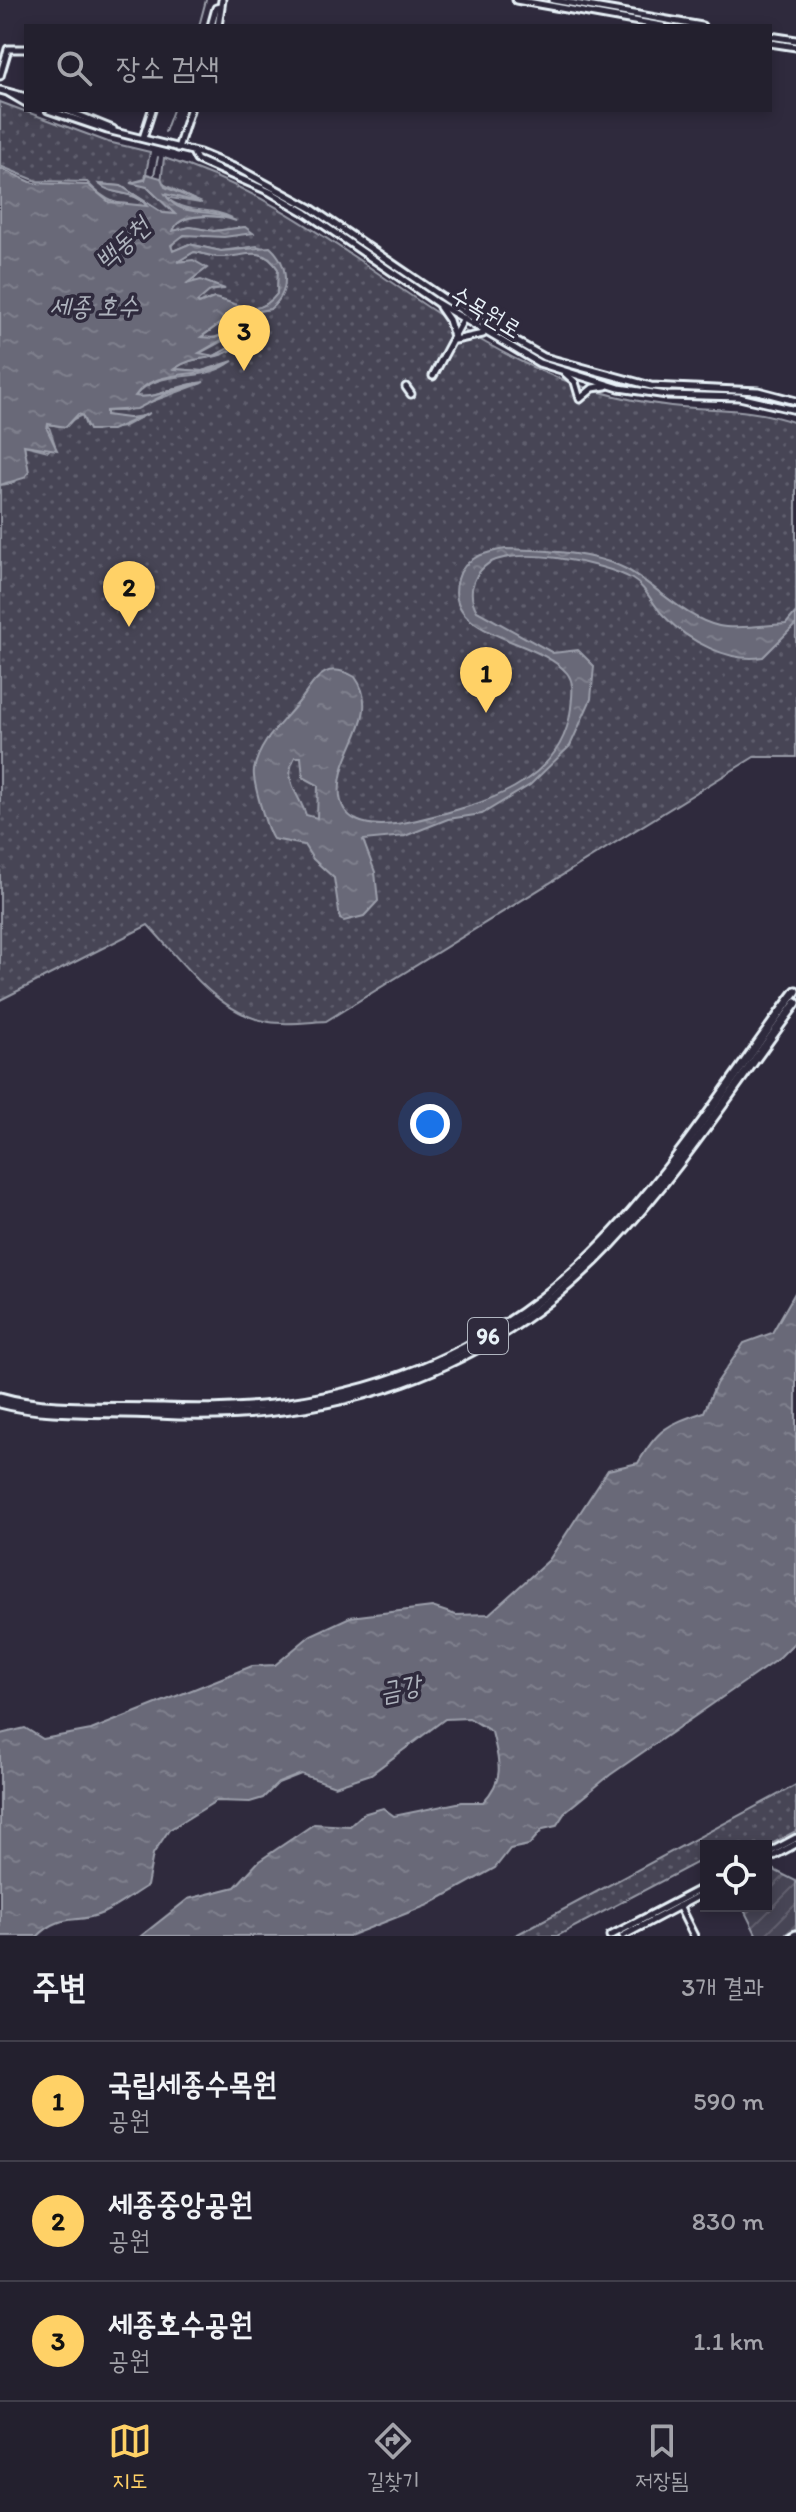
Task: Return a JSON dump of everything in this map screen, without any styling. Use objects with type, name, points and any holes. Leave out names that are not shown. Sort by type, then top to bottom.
[{"type":"main road","name":"96","points":[[36,1405],[231,1410],[308,1402],[413,1373],[482,1340],[548,1294],[608,1238],[661,1173],[796,991]]},
{"type":"main road","name":"96","points":[[0,1403],[191,1416],[270,1414],[351,1399],[453,1362],[552,1299],[612,1243],[667,1177],[796,1003]]},
{"type":"main road","name":"96","points":[[0,1397],[12,1403]]},
{"type":"street","points":[[516,0],[579,5],[654,24]]},
{"type":"street","points":[[553,0],[690,24]]},
{"type":"street","points":[[212,24],[216,8],[221,4]]},
{"type":"street","points":[[218,24],[221,4]]},
{"type":"street","points":[[772,36],[796,40]]},
{"type":"street","points":[[772,43],[796,47]]},
{"type":"street","points":[[0,76],[8,49],[24,49]]},
{"type":"street","points":[[0,90],[24,99]]},
{"type":"street","name":"수목원로","points":[[55,112],[241,170],[311,208],[488,335],[539,363],[611,385],[667,395],[739,397],[796,410]]},
{"type":"street","name":"수목원로","points":[[71,112],[113,129]]},
{"type":"street","points":[[143,138],[151,112]]},
{"type":"street","points":[[178,148],[189,112]]},
{"type":"street","name":"수목원로","points":[[193,153],[197,160],[257,186],[306,213],[437,303],[544,357],[615,379],[679,389],[758,391],[796,401]]},
{"type":"street","points":[[437,303],[447,316],[455,340]]},
{"type":"street","points":[[433,376],[465,317]]},
{"type":"street","points":[[455,340],[479,333],[488,335]]},
{"type":"street","points":[[558,368],[575,382],[580,399],[593,388],[611,385]]},
{"type":"street","points":[[406,387],[411,394]]},
{"type":"street","points":[[772,1854],[796,1841]]},
{"type":"street","points":[[623,1936],[700,1892]]},
{"type":"street","points":[[610,1936],[678,1904]]},
{"type":"street","points":[[678,1904],[694,1936]]},
{"type":"shaded area","points":[[0,102],[108,142],[150,152],[145,179],[134,182],[147,187],[175,214],[163,213],[121,186],[100,184],[137,198],[148,206],[114,202],[87,182],[37,181],[0,166]]},
{"type":"shaded area","points":[[164,158],[216,177],[263,200],[308,226],[435,312],[543,372],[633,400],[748,412],[796,423],[796,757],[754,757],[326,1021],[269,1022],[233,1009],[202,984],[148,925],[0,1000],[0,485],[13,483],[27,463],[24,445],[48,451],[55,445],[48,424],[59,426],[82,415],[86,426],[96,431],[123,427],[143,416],[123,419],[106,415],[106,411],[126,411],[202,383],[151,396],[135,396],[155,382],[204,373],[228,364],[202,371],[174,369],[226,353],[246,339],[214,356],[198,354],[250,326],[213,338],[200,338],[232,315],[270,309],[285,277],[263,248],[257,246],[221,251],[189,244],[173,251],[170,249],[185,235],[251,233],[245,227],[214,231],[190,227],[173,231],[182,221],[190,218],[232,218],[183,207],[165,197],[200,203],[161,183]]},
{"type":"shaded area","points":[[194,252],[223,257],[264,256],[278,269],[277,294],[269,302],[253,308],[210,299],[199,304],[197,302],[206,292],[221,289],[194,281],[185,285],[206,268],[186,261],[177,262]]},
{"type":"shaded area","points":[[796,1785],[796,1831],[772,1844],[772,1840],[700,1840],[700,1861],[557,1936],[514,1936]]},
{"type":"shaded area","points":[[772,1869],[796,1881],[796,1928],[782,1936],[757,1936],[745,1912],[772,1912]]},
{"type":"water","name":"세종 호수","points":[[0,168],[33,183],[88,185],[109,202],[147,206],[136,197],[111,191],[99,184],[121,186],[163,213],[175,214],[147,187],[130,183],[145,180],[147,174],[161,178],[165,187],[202,203],[165,194],[179,207],[236,221],[210,216],[191,217],[183,220],[173,231],[190,227],[214,231],[245,227],[253,233],[224,237],[184,235],[171,245],[173,251],[189,244],[221,251],[270,247],[284,270],[284,287],[277,302],[270,309],[232,315],[201,337],[215,338],[251,323],[199,353],[214,356],[248,337],[237,346],[218,356],[192,360],[174,369],[202,371],[233,361],[208,371],[167,377],[144,387],[135,396],[152,396],[204,382],[166,394],[137,409],[106,411],[106,415],[136,419],[150,413],[112,430],[89,430],[82,415],[78,414],[66,427],[48,424],[47,429],[57,450],[24,445],[29,472],[24,478],[0,485]],"holes":[[[194,252],[217,257],[265,256],[278,269],[277,294],[270,302],[255,308],[214,298],[199,304],[197,302],[211,290],[225,289],[201,280],[186,284],[207,268],[193,260],[177,262]]]},
{"type":"water","points":[[506,549],[568,553],[613,563],[637,576],[682,609],[719,626],[786,624],[796,612],[796,624],[763,657],[737,657],[710,648],[685,634],[664,616],[637,582],[619,573],[580,562],[534,556],[513,556],[484,567],[472,588],[477,611],[553,653],[578,650],[594,666],[591,699],[570,746],[530,785],[482,814],[448,819],[405,836],[363,840],[375,872],[378,901],[364,916],[344,921],[340,919],[334,878],[313,859],[304,845],[273,839],[270,834],[255,784],[257,760],[272,734],[320,675],[335,670],[355,677],[364,700],[361,723],[343,768],[340,788],[341,803],[347,813],[357,820],[384,825],[441,814],[491,798],[535,773],[552,756],[564,734],[571,708],[570,677],[553,661],[477,625],[464,613],[457,598],[458,579],[465,565],[484,554]],"holes":[[[295,757],[301,757],[303,777],[318,785],[317,818],[306,815],[291,780],[291,765]]]},
{"type":"water","name":"금강","points":[[796,1291],[796,1641],[779,1658],[610,1775],[566,1811],[556,1826],[543,1829],[529,1845],[510,1849],[495,1868],[428,1905],[349,1936],[141,1936],[188,1899],[235,1887],[259,1861],[314,1824],[350,1826],[363,1814],[383,1808],[394,1816],[462,1802],[483,1802],[498,1777],[492,1732],[469,1718],[445,1719],[371,1774],[335,1786],[301,1774],[278,1783],[263,1798],[250,1802],[216,1801],[169,1830],[153,1854],[147,1886],[120,1904],[103,1913],[54,1924],[38,1936],[0,1936],[0,1734],[25,1728],[43,1739],[91,1730],[252,1666],[275,1665],[311,1635],[350,1617],[432,1607],[456,1615],[489,1614],[549,1560],[608,1470],[638,1463],[664,1430],[704,1412],[716,1384],[744,1343],[772,1333]]},
{"type":"waterway","name":"백동천","points":[[200,24],[206,0]]},
{"type":"waterway","name":"백동천","points":[[165,132],[172,112]]},
{"type":"waterway","name":"백동천","points":[[154,175],[158,157]]},
{"type":"place","name":"세종호수공원","points":[[244,371]]},
{"type":"place","name":"세종중앙공원","points":[[129,627]]},
{"type":"place","name":"국립세종수목원","points":[[486,713]]}]
